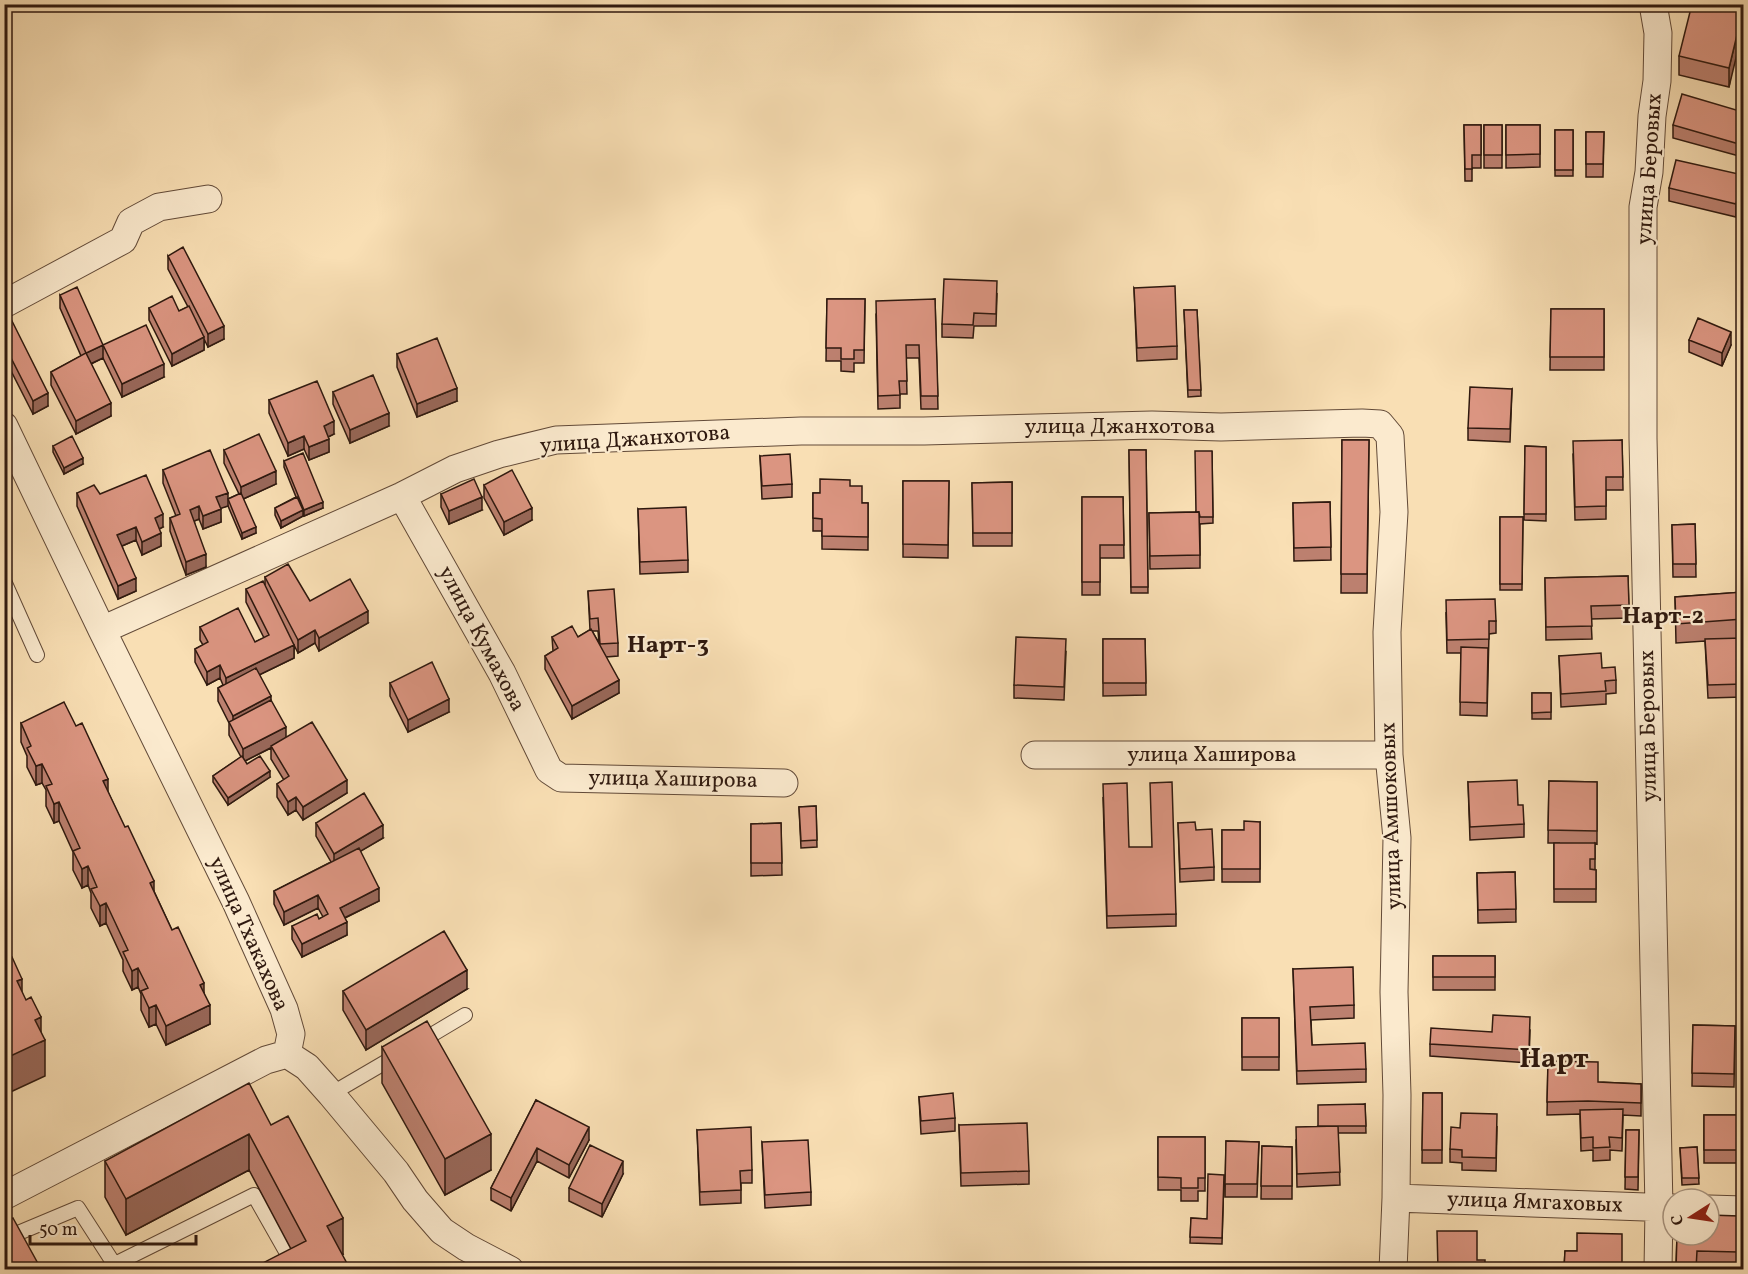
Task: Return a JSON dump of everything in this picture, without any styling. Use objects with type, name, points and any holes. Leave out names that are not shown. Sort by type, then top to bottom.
[{"type":"street","name":"улица Беровых","points":[[1653,4],[1658,33],[1657,81],[1652,116],[1649,172],[1643,207],[1643,438],[1665,1187]]},
{"type":"street","points":[[4,304],[123,240],[131,222],[159,207],[208,200]]},
{"type":"street","name":"улица Джанхотова","points":[[102,630],[402,496],[455,470],[499,454],[556,440],[801,431],[1132,425],[1221,427],[1362,423],[1380,424],[1390,436]]},
{"type":"street","points":[[4,426],[102,630]]},
{"type":"street","name":"улица Амшоковых","points":[[1390,436],[1394,512],[1387,632],[1389,755],[1397,838],[1394,992],[1397,1095],[1393,1269]]},
{"type":"street","name":"улица Кумахова","points":[[402,496],[502,673],[549,770],[561,778]]},
{"type":"street","name":"улица Тхакахова","points":[[102,630],[237,902],[284,1009],[291,1034],[287,1054]]},
{"type":"street","name":"улица Хаширова","points":[[1035,756],[1389,755]]},
{"type":"street","name":"улица Хаширова","points":[[561,778],[784,783]]},
{"type":"street","points":[[4,1196],[266,1059],[287,1054],[307,1067],[331,1094],[442,1231],[466,1247],[510,1269]]},
{"type":"street","name":"улица Ямгаховых","points":[[1396,1198],[1661,1208]]},
{"type":"street","points":[[1721,1209],[1743,1210]]},
{"type":"street","name":"улица Беровых","points":[[1658,1269],[1661,1246]]},
{"type":"lane","points":[[4,581],[37,655]]},
{"type":"lane","points":[[331,1094],[465,1015]]},
{"type":"lane","points":[[4,1239],[78,1208],[117,1267],[254,1195],[292,1262],[279,1269]]},
{"type":"building","points":[[1692,4],[1743,4],[1729,68],[1679,56]]},
{"type":"building","points":[[1682,94],[1743,112],[1743,129],[1739,144],[1673,125]]},
{"type":"building","points":[[1464,125],[1481,125],[1481,155],[1472,155],[1472,169],[1465,169]]},
{"type":"building","points":[[1484,125],[1502,125],[1502,155],[1484,155]]},
{"type":"building","points":[[1506,125],[1540,125],[1540,154],[1506,155]]},
{"type":"building","points":[[1555,130],[1573,130],[1573,170],[1555,170]]},
{"type":"building","points":[[1586,132],[1604,132],[1603,164],[1586,164]]},
{"type":"building","points":[[1676,160],[1743,175],[1736,204],[1669,188]]},
{"type":"building","points":[[183,247],[224,326],[208,334],[168,256]]},
{"type":"building","points":[[944,279],[997,281],[996,314],[974,313],[973,325],[942,324]]},
{"type":"building","points":[[1175,286],[1177,346],[1137,348],[1134,288]]},
{"type":"building","points":[[77,287],[103,345],[86,353],[60,295]]},
{"type":"building","points":[[172,296],[179,311],[189,306],[204,337],[172,354],[149,308]]},
{"type":"building","points":[[827,299],[865,299],[864,350],[854,350],[854,359],[841,359],[841,348],[826,348]]},
{"type":"building","points":[[935,299],[938,396],[921,396],[919,345],[906,345],[907,381],[899,381],[900,395],[878,396],[876,301]]},
{"type":"building","points":[[1551,309],[1604,309],[1604,357],[1550,357]]},
{"type":"building","points":[[1184,310],[1197,310],[1201,390],[1188,390]]},
{"type":"building","points":[[9,315],[48,393],[33,401],[4,344],[4,317]]},
{"type":"building","points":[[1698,318],[1731,332],[1722,353],[1689,340]]},
{"type":"building","points":[[146,325],[164,364],[122,384],[103,345]]},
{"type":"building","points":[[437,338],[457,388],[417,404],[397,354]]},
{"type":"building","points":[[86,353],[111,403],[76,421],[51,372]]},
{"type":"building","points":[[373,375],[389,413],[350,430],[333,392]]},
{"type":"building","points":[[317,381],[334,421],[324,426],[329,439],[309,447],[304,436],[288,443],[269,400]]},
{"type":"building","points":[[1470,387],[1512,389],[1510,429],[1468,428]]},
{"type":"building","points":[[259,434],[276,471],[241,487],[224,450]]},
{"type":"building","points":[[72,436],[83,458],[64,468],[53,446]]},
{"type":"building","points":[[1342,440],[1369,440],[1367,574],[1341,574]]},
{"type":"building","points":[[1622,440],[1623,477],[1606,477],[1606,506],[1575,507],[1573,441]]},
{"type":"building","points":[[1525,446],[1546,447],[1546,514],[1524,514]]},
{"type":"building","points":[[210,450],[228,493],[216,497],[221,509],[203,516],[199,506],[190,510],[206,554],[186,562],[170,518],[180,514],[163,470]]},
{"type":"building","points":[[1129,450],[1146,450],[1148,587],[1131,587]]},
{"type":"building","points":[[1195,451],[1212,451],[1213,517],[1200,517],[1199,512],[1196,512]]},
{"type":"building","points":[[303,453],[323,502],[304,510],[284,461]]},
{"type":"building","points":[[790,454],[792,484],[762,486],[760,456]]},
{"type":"building","points":[[512,470],[532,508],[504,522],[484,485]]},
{"type":"building","points":[[146,475],[163,514],[155,518],[161,533],[142,542],[136,527],[117,535],[136,578],[118,586],[77,493],[94,485],[100,494]]},
{"type":"building","points":[[474,479],[482,497],[449,511],[441,494]]},
{"type":"building","points":[[820,479],[850,480],[850,486],[862,486],[862,503],[868,503],[868,537],[822,536],[822,519],[813,518],[813,493],[820,493]]},
{"type":"building","points":[[903,481],[949,481],[948,545],[903,544]]},
{"type":"building","points":[[1012,482],[1012,533],[973,533],[972,483]]},
{"type":"building","points":[[241,493],[256,527],[242,533],[228,499]]},
{"type":"building","points":[[297,497],[303,510],[281,521],[275,508]]},
{"type":"building","points":[[1082,497],[1123,497],[1124,545],[1100,545],[1100,582],[1082,582]]},
{"type":"building","points":[[1330,502],[1331,547],[1294,548],[1293,503]]},
{"type":"building","points":[[686,507],[688,560],[640,562],[638,509]]},
{"type":"building","points":[[1199,512],[1200,555],[1150,556],[1149,513]]},
{"type":"building","points":[[1500,517],[1523,517],[1522,584],[1500,584]]},
{"type":"building","points":[[1695,524],[1696,564],[1673,564],[1672,525]]},
{"type":"building","points":[[288,564],[310,601],[350,579],[368,611],[319,638],[315,630],[298,640],[265,577]]},
{"type":"building","points":[[1628,576],[1629,605],[1591,606],[1592,626],[1546,627],[1545,578]]},
{"type":"building","points":[[263,581],[294,645],[226,678],[220,665],[207,672],[195,649],[208,642],[200,627],[238,608],[255,642],[269,635],[246,589]]},
{"type":"building","points":[[614,589],[618,643],[600,644],[598,618],[590,619],[588,591]]},
{"type":"building","points":[[1743,592],[1743,619],[1676,624],[1675,597]]},
{"type":"building","points":[[1495,599],[1496,621],[1489,621],[1489,639],[1447,640],[1446,600]]},
{"type":"building","points":[[572,626],[578,637],[591,629],[619,680],[572,706],[545,656],[558,648],[552,637]]},
{"type":"building","points":[[1016,637],[1066,639],[1064,687],[1014,685]]},
{"type":"building","points":[[1743,638],[1743,684],[1708,685],[1705,639]]},
{"type":"building","points":[[1103,639],[1145,639],[1146,683],[1103,683]]},
{"type":"building","points":[[1461,647],[1488,648],[1487,703],[1460,702]]},
{"type":"building","points":[[1601,653],[1602,668],[1615,667],[1616,680],[1605,681],[1606,691],[1561,694],[1559,656]]},
{"type":"building","points":[[432,662],[449,699],[408,720],[390,683]]},
{"type":"building","points":[[256,668],[271,696],[233,716],[218,688]]},
{"type":"building","points":[[1532,693],[1551,693],[1551,712],[1532,713]]},
{"type":"building","points":[[271,700],[286,727],[243,749],[229,722]]},
{"type":"building","points":[[64,702],[76,726],[82,723],[108,779],[103,781],[125,827],[128,826],[154,881],[150,883],[172,930],[178,927],[204,983],[200,985],[210,1005],[166,1026],[156,1005],[149,1008],[141,991],[148,988],[138,968],[132,971],[123,952],[128,950],[106,903],[100,906],[91,889],[97,887],[88,866],[82,869],[73,851],[80,848],[59,802],[54,804],[46,786],[52,784],[42,764],[36,766],[27,748],[31,746],[21,723]]},
{"type":"building","points":[[312,722],[347,780],[303,807],[296,797],[288,802],[277,784],[289,776],[271,746]]},
{"type":"building","points":[[242,756],[247,764],[260,756],[270,771],[228,798],[213,776]]},
{"type":"building","points":[[1517,780],[1518,805],[1523,805],[1524,824],[1470,827],[1468,782]]},
{"type":"building","points":[[1549,781],[1597,782],[1597,831],[1548,830]]},
{"type":"building","points":[[1172,782],[1176,914],[1107,916],[1103,784],[1127,783],[1129,847],[1152,847],[1150,783]]},
{"type":"building","points":[[364,793],[383,825],[334,854],[316,823]]},
{"type":"building","points":[[816,806],[817,840],[801,841],[799,807]]},
{"type":"building","points":[[1244,821],[1260,822],[1260,869],[1222,869],[1222,830],[1244,830]]},
{"type":"building","points":[[1195,822],[1196,830],[1212,829],[1214,867],[1180,869],[1178,823]]},
{"type":"building","points":[[781,823],[782,863],[751,863],[751,824]]},
{"type":"building","points":[[1554,843],[1595,843],[1595,859],[1590,859],[1590,869],[1596,870],[1596,889],[1554,889]]},
{"type":"building","points":[[359,848],[379,888],[340,908],[347,922],[302,944],[292,926],[317,914],[319,919],[328,914],[318,895],[284,912],[274,891]]},
{"type":"building","points":[[1515,872],[1516,909],[1478,910],[1477,873]]},
{"type":"building","points":[[444,931],[467,970],[366,1030],[343,991]]},
{"type":"building","points":[[4,956],[7,960],[12,957],[22,979],[17,981],[26,1000],[31,997],[41,1017],[35,1020],[45,1040],[4,1059]]},
{"type":"building","points":[[1433,956],[1495,956],[1495,977],[1433,977]]},
{"type":"building","points":[[1353,967],[1354,1005],[1310,1007],[1312,1045],[1365,1043],[1366,1069],[1297,1071],[1293,969]]},
{"type":"building","points":[[1493,1015],[1530,1017],[1529,1050],[1430,1044],[1431,1028],[1492,1032]]},
{"type":"building","points":[[1242,1018],[1279,1018],[1279,1057],[1242,1057]]},
{"type":"building","points":[[427,1021],[491,1134],[445,1159],[382,1047]]},
{"type":"building","points":[[1693,1025],[1735,1026],[1734,1074],[1692,1073]]},
{"type":"building","points":[[1548,1061],[1598,1062],[1598,1082],[1641,1084],[1641,1103],[1547,1102]]},
{"type":"building","points":[[249,1083],[271,1125],[288,1116],[343,1218],[327,1226],[350,1269],[251,1269],[306,1241],[249,1134],[126,1199],[105,1161]]},
{"type":"building","points":[[953,1093],[955,1118],[921,1121],[919,1097]]},
{"type":"building","points":[[1423,1093],[1442,1093],[1442,1150],[1422,1150]]},
{"type":"building","points":[[536,1100],[589,1127],[569,1165],[537,1148],[511,1198],[491,1188]]},
{"type":"building","points":[[1365,1104],[1366,1126],[1318,1126],[1318,1105]]},
{"type":"building","points":[[1623,1109],[1622,1138],[1609,1137],[1610,1147],[1593,1148],[1593,1137],[1581,1138],[1580,1110]]},
{"type":"building","points":[[1461,1113],[1497,1114],[1496,1158],[1462,1157],[1462,1150],[1450,1149],[1451,1127],[1460,1128]]},
{"type":"building","points":[[1704,1115],[1743,1115],[1743,1178],[1741,1178],[1741,1150],[1704,1150]]},
{"type":"building","points":[[1027,1123],[1029,1171],[961,1173],[959,1125]]},
{"type":"building","points":[[1338,1126],[1340,1172],[1297,1174],[1296,1127]]},
{"type":"building","points":[[751,1127],[752,1170],[740,1171],[741,1190],[700,1192],[697,1130]]},
{"type":"building","points":[[1626,1130],[1639,1130],[1638,1177],[1625,1177]]},
{"type":"building","points":[[1158,1137],[1205,1137],[1205,1178],[1198,1178],[1198,1188],[1181,1188],[1181,1178],[1158,1177]]},
{"type":"building","points":[[808,1140],[811,1192],[765,1195],[762,1142]]},
{"type":"building","points":[[1226,1141],[1259,1142],[1257,1184],[1225,1184]]},
{"type":"building","points":[[590,1145],[623,1161],[602,1204],[569,1188]]},
{"type":"building","points":[[1262,1146],[1292,1147],[1292,1186],[1261,1186]]},
{"type":"building","points":[[1697,1147],[1699,1178],[1682,1178],[1680,1148]]},
{"type":"building","points":[[1208,1174],[1224,1175],[1222,1238],[1190,1237],[1191,1218],[1207,1219]]},
{"type":"building","points":[[1721,1215],[1739,1216],[1738,1252],[1697,1251],[1696,1269],[1676,1269],[1677,1247],[1721,1247]]},
{"type":"building","points":[[13,1218],[41,1269],[4,1269],[4,1222]]},
{"type":"building","points":[[1437,1231],[1477,1231],[1477,1260],[1485,1260],[1485,1269],[1438,1269]]},
{"type":"building","points":[[1577,1233],[1622,1234],[1622,1269],[1564,1268],[1565,1251],[1577,1251]]},
{"type":"building","points":[[1743,1242],[1743,1269],[1742,1269]]},
{"type":"district","name":"Нарт-2","points":[[1663,617]]},
{"type":"district","name":"Нарт-3","points":[[668,646]]},
{"type":"district","name":"Нарт","points":[[1554,1059]]}]
